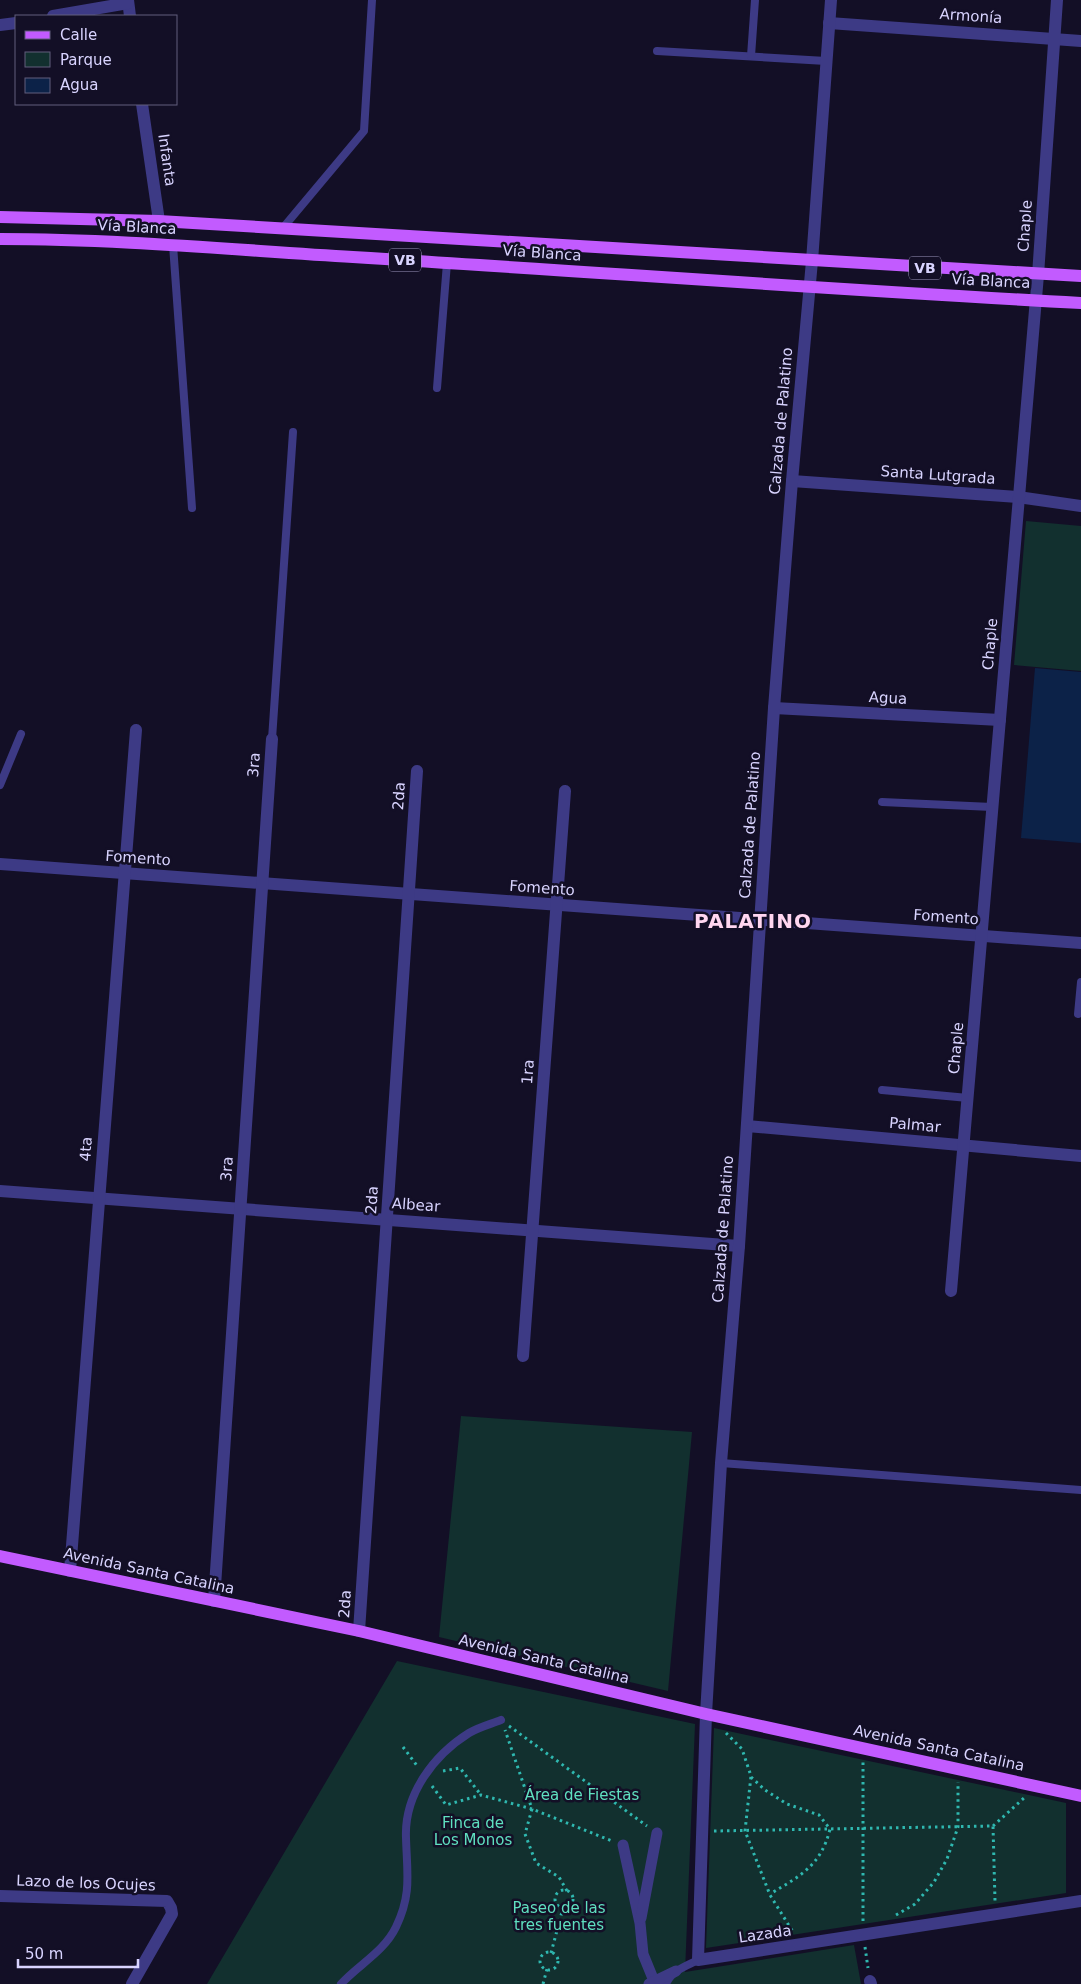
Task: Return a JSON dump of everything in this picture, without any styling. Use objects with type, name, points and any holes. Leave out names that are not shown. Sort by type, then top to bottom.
[{"type":"main road","name":"Vía Blanca","points":[[0,218],[159,221],[1038,275],[1081,276]]},
{"type":"main road","name":"Vía Blanca","points":[[0,239],[47,239],[173,245],[810,288],[1081,303]]},
{"type":"main road","name":"Avenida Santa Catalina","points":[[0,1556],[359,1632],[706,1714],[1081,1796]]},
{"type":"street","name":"Calzada de Palatino","points":[[706,1714],[721,1463],[739,1246],[774,708],[810,288],[831,0]]},
{"type":"street","name":"Chaple","points":[[952,1291],[1038,275],[1057,0]]},
{"type":"street","points":[[57,15],[128,2],[130,15]]},
{"type":"street","points":[[0,25],[15,22]]},
{"type":"street","name":"Armonía","points":[[829,22],[1081,41]]},
{"type":"street","name":"Infanta","points":[[142,105],[159,221]]},
{"type":"street","name":"Santa Lutgrada","points":[[792,481],[1018,497],[1081,506]]},
{"type":"street","name":"Agua","points":[[774,708],[1000,720]]},
{"type":"street","name":"4ta","points":[[70,1571],[136,730]]},
{"type":"street","name":"3ra","points":[[214,1601],[272,739]]},
{"type":"street","name":"2da","points":[[359,1632],[417,771]]},
{"type":"street","name":"1ra","points":[[523,1356],[565,790]]},
{"type":"street","name":"Fomento","points":[[0,864],[1081,944]]},
{"type":"street","name":"Palmar","points":[[747,1126],[1081,1156]]},
{"type":"street","name":"Albear","points":[[0,1191],[739,1246]]},
{"type":"street","points":[[698,1960],[706,1714]]},
{"type":"street","points":[[640,1924],[656,1833]]},
{"type":"street","points":[[623,1846],[640,1924],[644,1954],[656,1983],[676,1971]]},
{"type":"street","name":"Lazo de los Ocujes","points":[[0,1896],[167,1902],[172,1914],[132,1984]]},
{"type":"street","name":"Lazada","points":[[698,1960],[801,1946],[1081,1901]]},
{"type":"lane","points":[[282,228],[364,131],[372,0]]},
{"type":"lane","points":[[751,56],[755,0]]},
{"type":"lane","points":[[656,51],[826,61]]},
{"type":"lane","points":[[173,245],[192,508]]},
{"type":"lane","points":[[437,388],[447,263]]},
{"type":"lane","points":[[272,739],[293,432]]},
{"type":"lane","points":[[0,785],[22,734]]},
{"type":"lane","points":[[882,802],[992,807]]},
{"type":"lane","points":[[1078,1014],[1081,982]]},
{"type":"lane","points":[[882,1090],[968,1098]]},
{"type":"lane","points":[[721,1463],[1081,1490]]},
{"type":"lane","points":[[341,1984],[349,1975],[377,1953],[396,1929],[406,1900],[409,1868],[406,1836],[411,1804],[424,1775],[444,1751],[471,1732],[501,1720]]},
{"type":"lane","points":[[676,1971],[698,1960]]},
{"type":"path","points":[[501,1720],[532,1809],[525,1834],[536,1863],[558,1877],[572,1896],[570,1906],[563,1908]]},
{"type":"path","points":[[501,1720],[656,1833]]},
{"type":"path","points":[[724,1731],[742,1749],[751,1776],[745,1831],[770,1894],[801,1946]]},
{"type":"path","points":[[403,1747],[446,1805],[481,1795],[532,1809],[623,1846]]},
{"type":"path","points":[[863,1748],[863,1935],[871,1982]]},
{"type":"path","points":[[424,1775],[460,1768],[481,1795]]},
{"type":"path","points":[[892,1917],[915,1904],[934,1882],[946,1859],[958,1827],[958,1768]]},
{"type":"path","points":[[751,1776],[765,1790],[787,1804],[819,1815],[830,1829]]},
{"type":"path","points":[[702,1832],[993,1826],[1027,1795]]},
{"type":"path","points":[[993,1826],[995,1914]]},
{"type":"path","points":[[770,1894],[805,1872],[826,1847],[830,1829]]},
{"type":"path","points":[[563,1908],[556,1903],[556,1897],[559,1892],[567,1891]]},
{"type":"path","points":[[551,1953],[563,1908]]},
{"type":"path","points":[[551,1953],[556,1958],[557,1964],[554,1968],[547,1969],[542,1967],[540,1959],[543,1954],[551,1953]]},
{"type":"path","points":[[543,1984],[547,1969]]},
{"type":"green space","points":[[1026,521],[1081,526],[1081,671],[1014,665]]},
{"type":"green space","points":[[461,1416],[692,1432],[668,1691],[439,1637]]},
{"type":"green space","name":"Finca de Los Monos","points":[[397,1661],[695,1724],[685,1972],[854,1945],[861,1984],[207,1984]]},
{"type":"green space","points":[[714,1728],[1066,1803],[1066,1893],[706,1948]]},
{"type":"water","points":[[1035,668],[1081,672],[1081,843],[1021,838]]},
{"type":"district","name":"PALATINO","points":[[753,921]]},
{"type":"park label","name":"Área de Fiestas","points":[[582,1795]]},
{"type":"park label","name":"Paseo de las tres fuentes","points":[[559,1916]]}]
